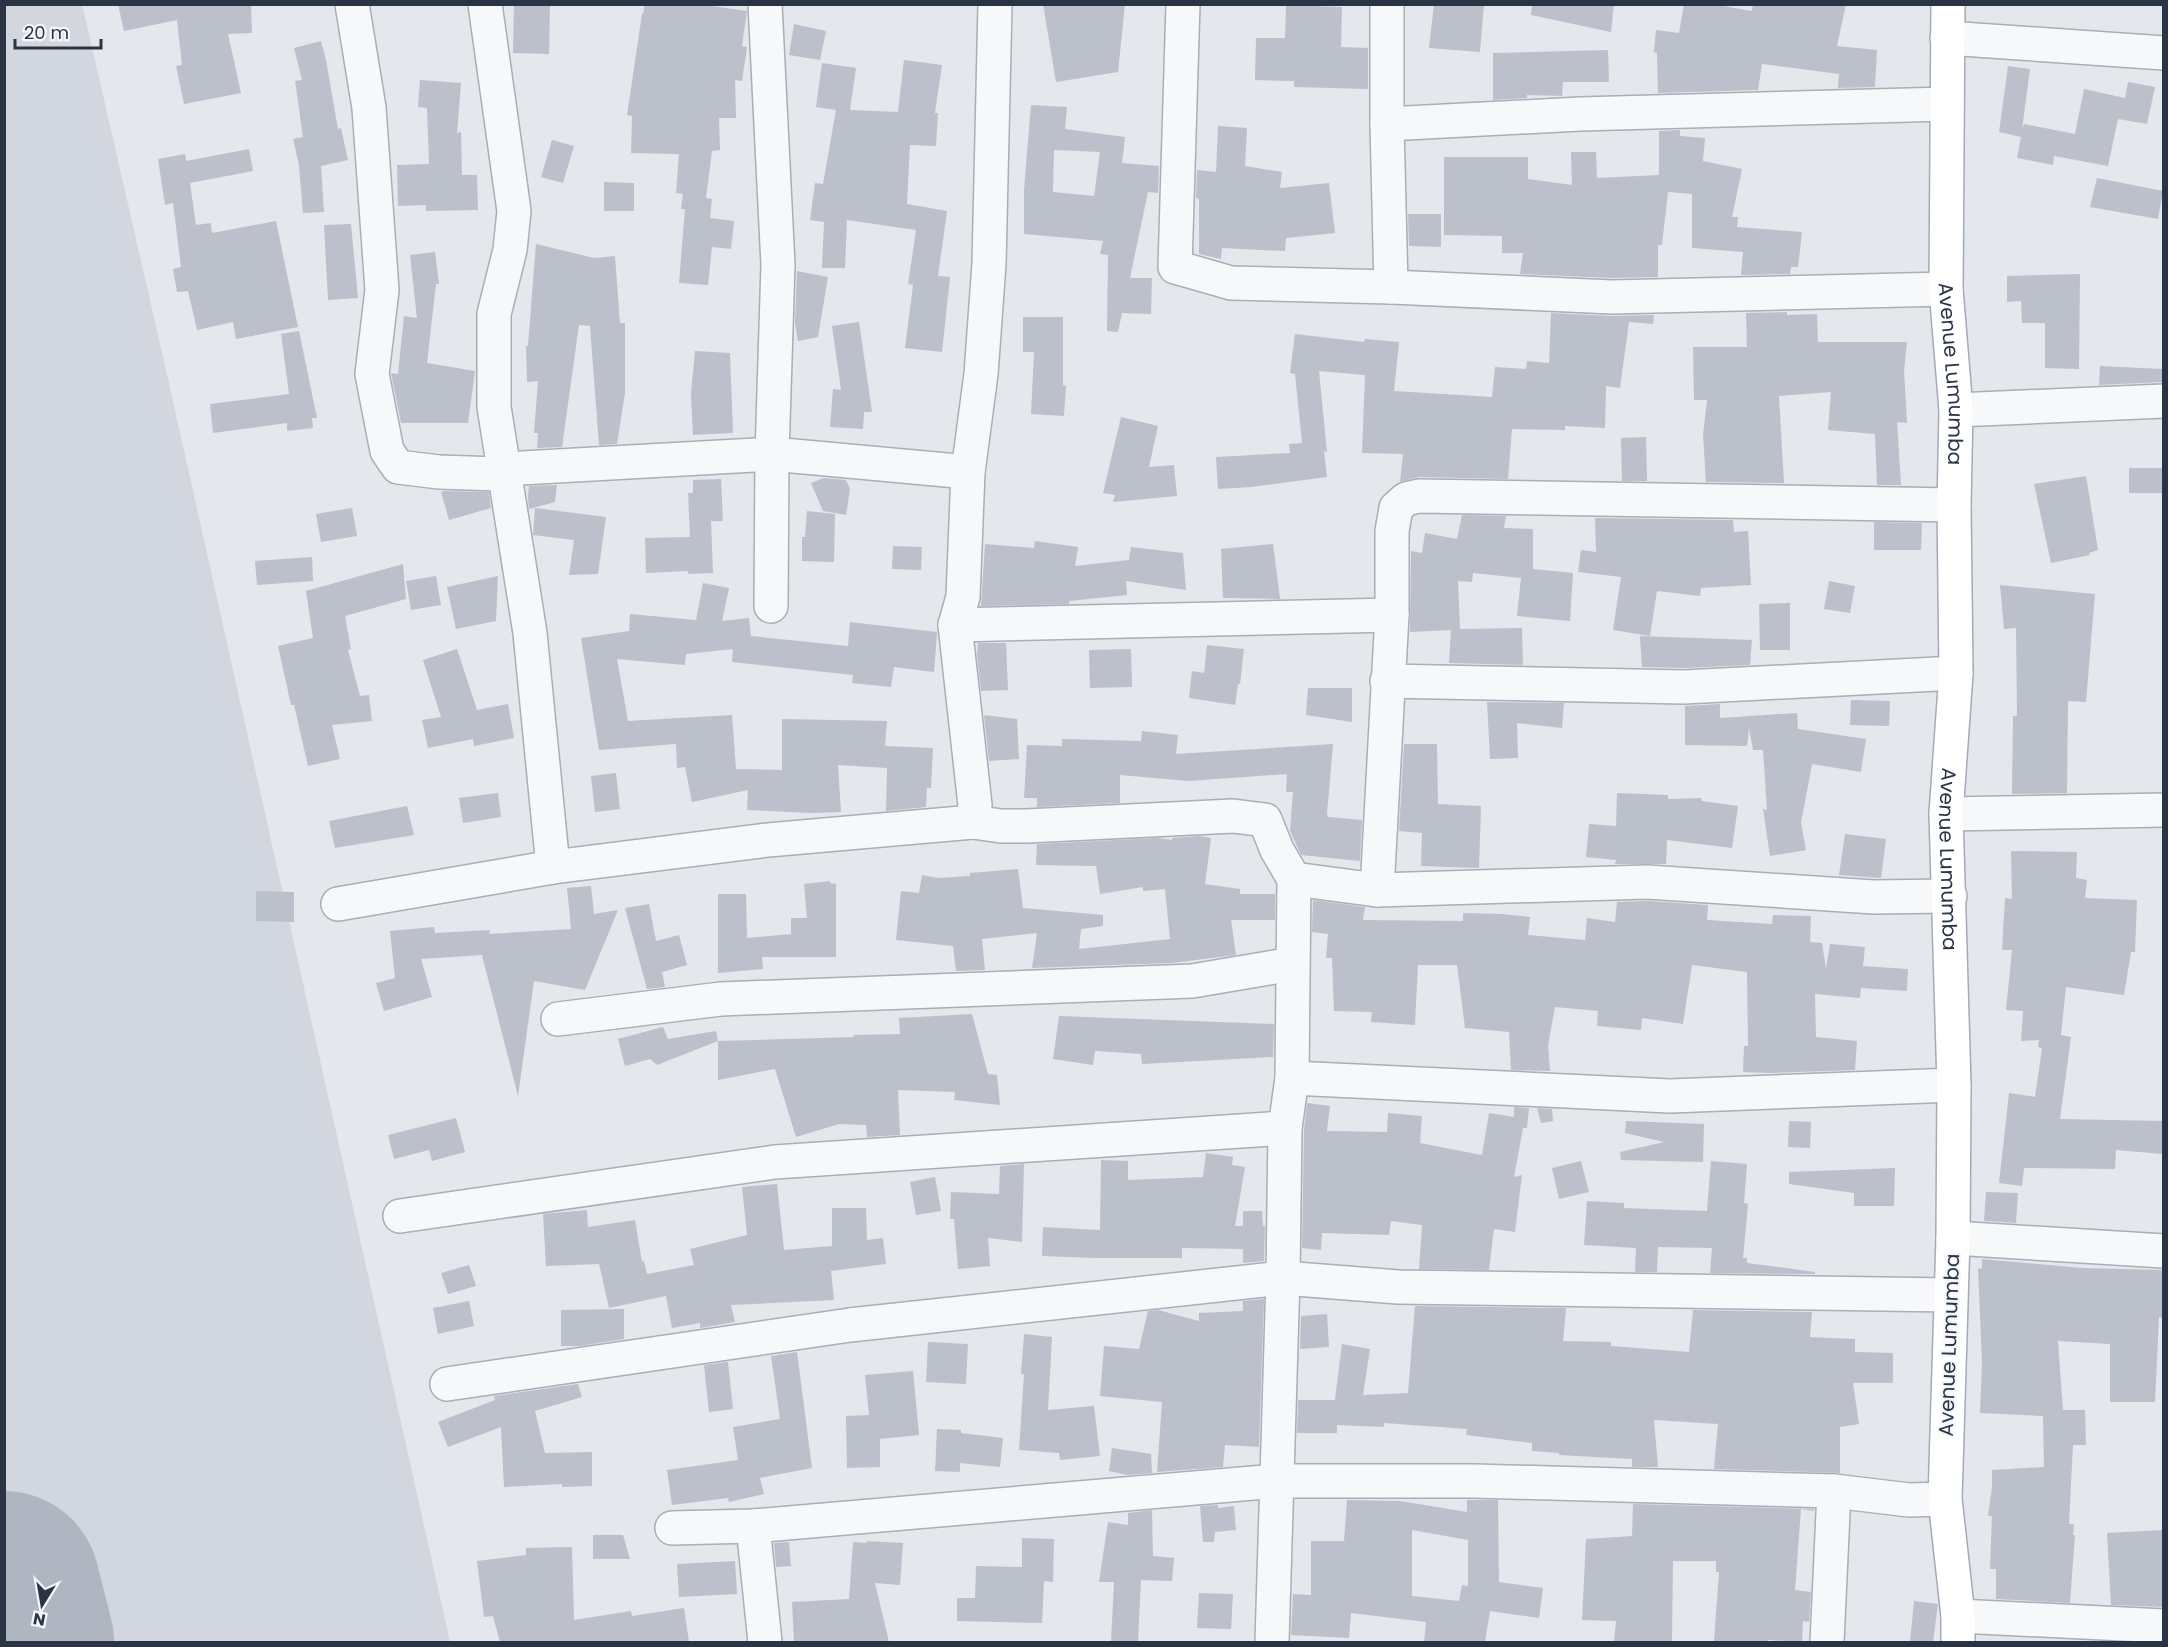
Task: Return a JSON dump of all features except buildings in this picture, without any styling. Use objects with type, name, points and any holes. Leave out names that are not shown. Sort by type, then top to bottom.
[{"type":"main road","name":"Avenue Lumumba","points":[[1948,4],[1946,289],[1956,410],[1954,505],[1956,673],[1946,814],[1954,1085],[1953,1238],[1945,1498],[1958,1629]]},
{"type":"street","points":[[352,4],[369,108],[382,290],[372,374],[387,451],[398,467],[439,472],[498,474],[504,469],[772,454],[968,472]]},
{"type":"street","points":[[485,4],[514,211],[510,250],[494,314],[494,407],[530,633],[553,867]]},
{"type":"street","points":[[765,4],[778,266],[772,454],[771,606]]},
{"type":"street","points":[[973,822],[975,805],[955,625],[963,597],[968,472],[981,374],[989,264],[995,4]]},
{"type":"street","points":[[1184,4],[1175,267],[1231,283],[1391,287],[1612,297],[1946,289]]},
{"type":"street","points":[[1387,4],[1391,287]]},
{"type":"street","points":[[1947,38],[2163,53]]},
{"type":"street","points":[[1387,124],[1580,114],[1947,104]]},
{"type":"street","points":[[1956,410],[2163,401]]},
{"type":"street","points":[[1377,890],[1392,615],[1392,531],[1396,508],[1406,499],[1419,496],[1954,505]]},
{"type":"street","points":[[955,625],[1392,615]]},
{"type":"street","points":[[1387,681],[1684,687],[1956,673]]},
{"type":"street","points":[[1946,814],[2163,810]]},
{"type":"street","points":[[338,904],[553,867],[768,840],[973,822],[1001,826],[1026,826],[1233,816],[1265,820],[1277,850],[1294,879],[1292,1078],[1285,1128],[1272,1642]]},
{"type":"street","points":[[1294,879],[1377,890],[1647,882],[1874,897],[1950,897]]},
{"type":"street","points":[[558,1019],[722,999],[1192,981],[1292,964]]},
{"type":"street","points":[[1292,1078],[1670,1096],[1954,1085]]},
{"type":"street","points":[[400,1216],[775,1162],[1285,1128]]},
{"type":"street","points":[[1953,1238],[2163,1251]]},
{"type":"street","points":[[447,1384],[850,1325],[1283,1278],[1398,1287],[1950,1295]]},
{"type":"street","points":[[672,1528],[753,1526],[1276,1481],[1474,1481],[1834,1491],[1909,1500],[1945,1498]]},
{"type":"street","points":[[1827,1642],[1834,1491]]},
{"type":"street","points":[[753,1526],[765,1642]]},
{"type":"street","points":[[1958,1629],[2163,1626]]},
{"type":"shaded area","points":[[82,4],[450,1642],[5,1642],[4,5]]},
{"type":"runway","points":[[4,1587],[18,1642]]}]
